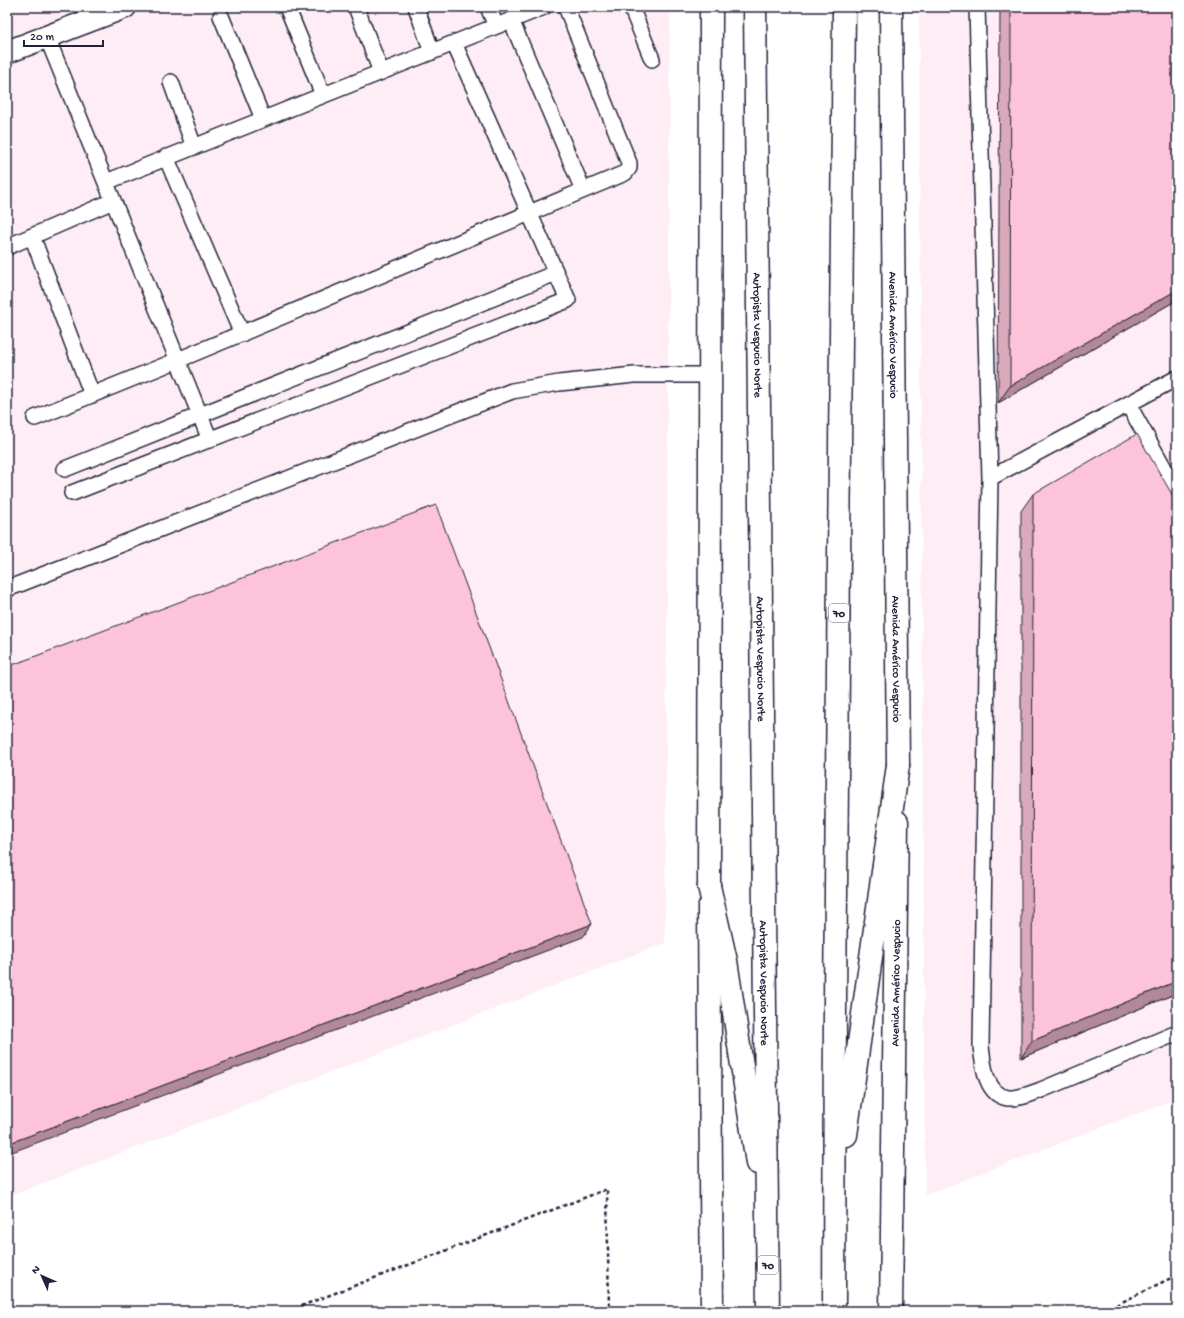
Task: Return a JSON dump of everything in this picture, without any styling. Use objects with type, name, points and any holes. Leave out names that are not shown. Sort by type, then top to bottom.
[{"type":"main road","points":[[7,52],[125,7]]},
{"type":"main road","points":[[711,7],[709,886],[712,1311]]},
{"type":"main road","name":"Autopista Vespucio Norte","points":[[755,7],[768,1311]]},
{"type":"main road","name":"70","points":[[834,1311],[844,7]]},
{"type":"main road","name":"Avenida Américo Vespucio","points":[[891,7],[898,765],[891,1311]]},
{"type":"main road","points":[[834,1219],[898,765]]},
{"type":"main road","points":[[709,886],[726,961],[749,1119],[768,1218]]},
{"type":"lane","points":[[287,7],[323,95]]},
{"type":"lane","points":[[356,7],[381,72]]},
{"type":"lane","points":[[416,7],[432,52]]},
{"type":"lane","points":[[488,7],[496,26]]},
{"type":"lane","points":[[106,182],[544,7]]},
{"type":"lane","points":[[35,418],[242,334],[625,173],[629,168],[629,163],[566,7]]},
{"type":"lane","points":[[631,7],[652,59]]},
{"type":"lane","points":[[977,7],[990,478],[981,1046],[984,1068],[989,1082],[996,1092],[1006,1098],[1021,1097],[1177,1033]]},
{"type":"lane","points":[[221,16],[263,119]]},
{"type":"lane","points":[[511,20],[583,190]]},
{"type":"lane","points":[[47,37],[210,440]]},
{"type":"lane","points":[[72,493],[567,301],[568,299],[528,214],[454,43]]},
{"type":"lane","points":[[171,82],[194,147]]},
{"type":"lane","points":[[166,158],[242,334]]},
{"type":"lane","points":[[7,248],[113,201]]},
{"type":"lane","points":[[32,236],[92,394]]},
{"type":"lane","points":[[65,469],[556,273]]},
{"type":"lane","points":[[7,589],[512,391],[559,383],[634,375],[710,375]]},
{"type":"lane","points":[[990,478],[1177,378]]},
{"type":"lane","points":[[1128,404],[1177,491]]},
{"type":"path","points":[[288,1311],[607,1189],[609,1311]]},
{"type":"path","points":[[1104,1311],[1177,1275]]},
{"type":"shaded area","points":[[7,7],[670,7],[665,943],[7,1197]]},
{"type":"shaded area","points":[[919,7],[1177,7],[1177,1098],[925,1195]]},
{"type":"building","points":[[1011,7],[1177,7],[1177,290],[1010,386]]},
{"type":"building","points":[[1137,434],[1177,503],[1177,981],[1032,1041],[1033,494]]},
{"type":"building","points":[[436,505],[592,924],[7,1144],[7,667]]}]
